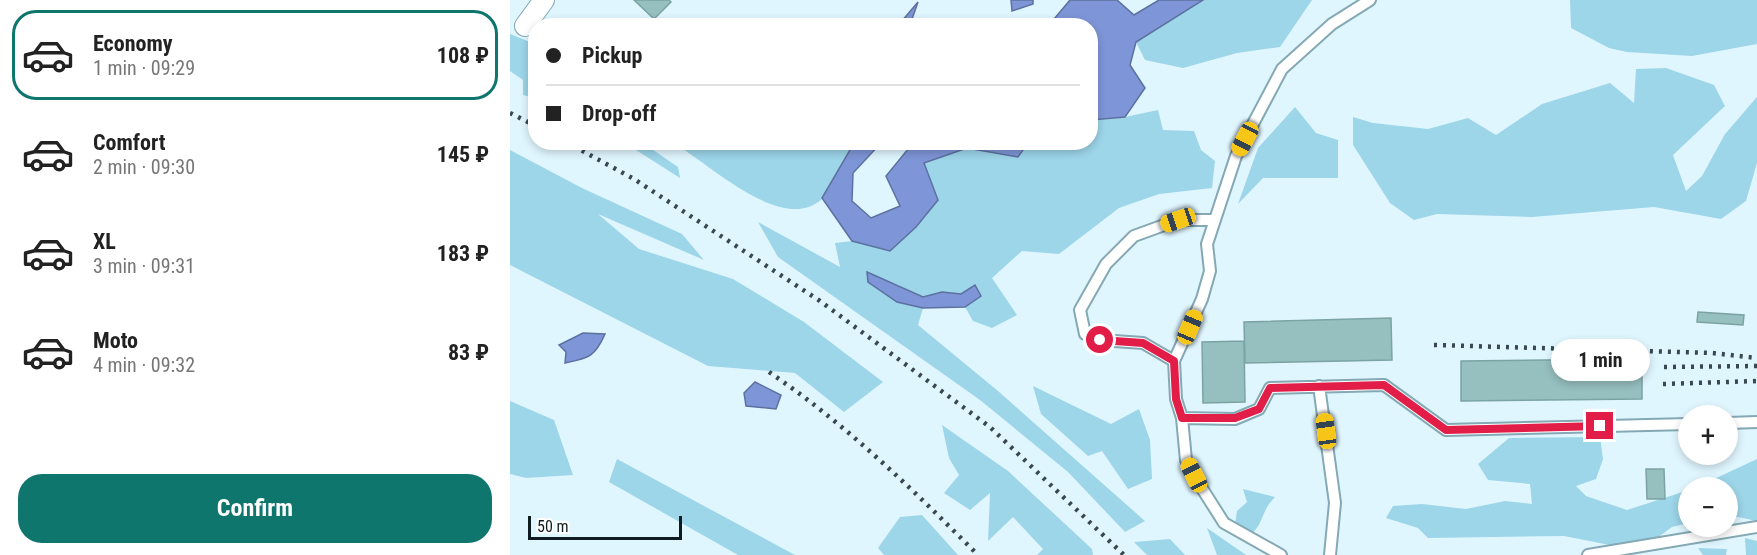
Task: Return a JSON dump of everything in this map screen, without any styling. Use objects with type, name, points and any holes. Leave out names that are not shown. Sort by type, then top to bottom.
[{"type":"street","points":[[529,18],[544,0]]},
{"type":"lane","points":[[1281,555],[1224,523],[1186,460],[1182,418],[1176,399],[1174,361],[1202,300],[1210,271],[1207,244],[1236,156],[1282,69],[1332,24],[1370,0]]},
{"type":"lane","points":[[1174,361],[1143,343],[1100,340],[1085,334],[1080,310],[1106,264],[1134,236],[1178,220],[1215,220]]},
{"type":"lane","points":[[1182,418],[1235,418],[1259,409],[1270,388],[1384,385],[1446,430],[1678,424]]},
{"type":"lane","points":[[1319,386],[1335,503],[1330,555]]},
{"type":"lane","points":[[1738,423],[1757,422]]},
{"type":"lane","points":[[1588,555],[1757,528]]},
{"type":"shaded area","points":[[1203,0],[1312,0],[1280,47],[1237,53],[1183,68],[1145,60],[1136,42]]},
{"type":"shaded area","points":[[1570,0],[1757,0],[1757,44],[1692,56],[1627,52],[1609,48],[1571,28]]},
{"type":"shaded area","points":[[510,34],[528,41],[528,96],[523,95],[523,80],[510,71]]},
{"type":"shaded area","points":[[1666,68],[1714,85],[1725,106],[1673,155],[1686,191],[1702,176],[1725,134],[1757,97],[1757,163],[1746,201],[1721,219],[1654,207],[1532,217],[1437,214],[1414,220],[1390,203],[1353,145],[1353,117],[1373,123],[1428,129],[1468,118],[1496,135],[1542,104],[1610,83],[1634,103],[1636,69]]},
{"type":"shaded area","points":[[1295,107],[1316,133],[1338,140],[1338,178],[1263,178],[1238,204],[1258,148]]},
{"type":"shaded area","points":[[1158,110],[1163,130],[1194,131],[1201,150],[1215,161],[1212,188],[1159,194],[1119,208],[1059,254],[1022,251],[992,278],[1017,315],[992,328],[973,321],[965,307],[981,296],[942,292],[923,297],[896,284],[868,282],[897,302],[923,308],[918,325],[998,391],[1145,521],[1125,532],[1068,472],[980,400],[778,257],[758,222],[840,267],[835,243],[852,241],[890,251],[938,200],[923,164],[962,150],[978,150],[1018,157],[1023,150],[1098,150],[1098,119],[1125,117]]},
{"type":"shaded area","points":[[510,150],[582,188],[682,234],[704,260],[598,214],[639,249],[733,279],[804,322],[883,382],[844,412],[795,373],[708,366],[510,265]]},
{"type":"shaded area","points":[[636,150],[653,150],[678,167],[680,178]]},
{"type":"shaded area","points":[[685,150],[850,150],[826,195],[806,208],[787,208],[766,202],[745,192]]},
{"type":"shaded area","points":[[1033,386],[1111,424],[1139,409],[1150,440],[1152,479],[1128,489],[1102,451],[1088,456],[1041,414]]},
{"type":"shaded area","points":[[510,401],[554,420],[573,475],[526,478],[510,474]]},
{"type":"shaded area","points":[[942,425],[1008,471],[1092,549],[1093,555],[1037,555],[1043,549],[1013,517],[988,541],[990,493],[970,510],[944,493],[959,475],[949,458]]},
{"type":"shaded area","points":[[1600,437],[1603,459],[1596,479],[1576,486],[1586,496],[1627,510],[1678,494],[1678,526],[1672,527],[1649,544],[1615,546],[1564,536],[1428,538],[1418,528],[1386,518],[1393,506],[1422,504],[1466,509],[1505,501],[1532,504],[1530,484],[1488,480],[1478,464],[1509,438]]},
{"type":"shaded area","points":[[617,459],[795,555],[738,555],[609,482]]},
{"type":"shaded area","points":[[1757,459],[1757,521],[1738,517],[1738,477],[1718,477]]},
{"type":"shaded area","points":[[1243,489],[1275,497],[1252,534],[1235,525],[1237,511],[1247,502]]},
{"type":"shaded area","points":[[922,515],[958,555],[884,555],[878,548],[900,517]]},
{"type":"shaded area","points":[[1207,528],[1246,555],[1217,555]]},
{"type":"shaded area","points":[[1745,538],[1757,541],[1757,555],[1746,555]]},
{"type":"shaded area","points":[[1170,539],[1185,555],[1147,555],[1134,542]]},
{"type":"shaded area","points":[[1698,548],[1727,549],[1726,555],[1703,555]]},
{"type":"water","points":[[1011,0],[1033,0],[1033,4],[1012,11]]},
{"type":"water","points":[[1070,0],[1117,0],[1134,15],[1159,0],[1203,0],[1136,42],[1130,65],[1145,88],[1125,117],[1098,119],[1098,18],[1055,18]]},
{"type":"water","points":[[918,2],[912,18],[904,18]]},
{"type":"water","points":[[850,150],[874,150],[853,173],[852,201],[871,218],[900,206],[886,176],[907,150],[961,150],[924,163],[938,200],[916,227],[890,251],[852,241],[822,198]]},
{"type":"water","points":[[978,150],[1023,150],[1018,157]]},
{"type":"water","points":[[867,272],[923,297],[942,292],[961,294],[975,285],[981,296],[965,307],[923,308],[897,302],[868,282]]},
{"type":"water","points":[[583,333],[605,334],[598,348],[590,355],[565,363],[566,352],[559,345]]},
{"type":"water","points":[[755,382],[781,395],[776,409],[746,406],[744,393]]},
{"type":"building","points":[[634,0],[669,0],[671,2],[653,18]]},
{"type":"building","points":[[1698,312],[1744,315],[1743,325],[1697,322]]},
{"type":"building","points":[[1391,318],[1392,360],[1245,363],[1244,322]]},
{"type":"building","points":[[1244,341],[1245,402],[1203,403],[1202,342]]},
{"type":"building","points":[[1642,359],[1642,399],[1461,401],[1461,361]]},
{"type":"building","points":[[1646,469],[1664,469],[1665,499],[1647,499]]},
{"type":"railway","points":[[510,113],[528,122]]},
{"type":"railway","points":[[581,150],[634,179],[820,301],[990,427],[1124,555]]},
{"type":"railway","points":[[1434,345],[1712,353],[1757,358]]},
{"type":"railway","points":[[1664,367],[1757,366]]},
{"type":"railway","points":[[769,372],[798,392],[852,436],[978,555]]},
{"type":"railway","points":[[1663,384],[1757,381]]},
{"type":"route","points":[[1100,340],[1143,343],[1174,361],[1176,399],[1182,418],[1235,418],[1259,409],[1270,388],[1384,385],[1446,430],[1600,426]]}]
